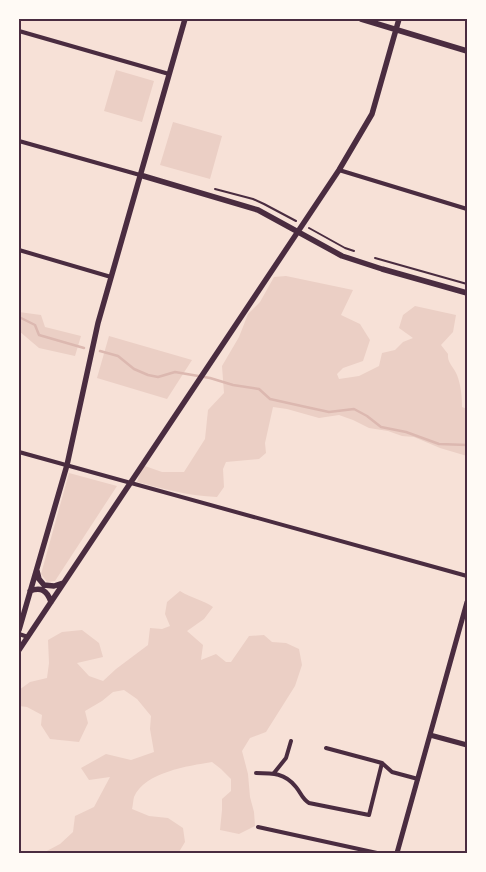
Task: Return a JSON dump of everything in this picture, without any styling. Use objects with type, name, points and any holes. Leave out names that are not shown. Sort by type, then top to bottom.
[{"type":"main road","points":[[19,630],[66,466],[94,338],[185,19]]},
{"type":"main road","points":[[361,19],[467,51]]},
{"type":"main road","points":[[19,650],[339,170],[372,114],[399,19]]},
{"type":"main road","points":[[140,176],[258,210],[324,247],[360,263],[467,293]]},
{"type":"main road","points":[[37,567],[39,579],[44,585],[54,586],[64,582]]},
{"type":"main road","points":[[30,592],[35,589],[43,590],[47,592],[51,602]]},
{"type":"street","points":[[19,31],[169,74]]},
{"type":"street","points":[[19,141],[140,176]]},
{"type":"street","points":[[339,170],[467,209]]},
{"type":"street","points":[[19,250],[111,277]]},
{"type":"street","points":[[19,452],[467,576]]},
{"type":"street","points":[[397,853],[467,602]]},
{"type":"street","points":[[19,634],[28,637]]},
{"type":"street","points":[[430,735],[467,745]]},
{"type":"street","points":[[274,772],[286,758],[291,741]]},
{"type":"street","points":[[326,748],[382,763],[392,772],[418,779]]},
{"type":"street","points":[[256,773],[274,772],[285,777],[293,783],[303,799],[309,803],[369,815],[382,763]]},
{"type":"street","points":[[258,827],[377,853]]},
{"type":"path","points":[[309,228],[354,251]]},
{"type":"path","points":[[372,257],[467,284]]},
{"type":"shaded area","points":[[116,70],[154,81],[142,122],[104,111]]},
{"type":"shaded area","points":[[173,122],[222,136],[210,179],[160,165]]},
{"type":"shaded area","points":[[286,276],[353,290],[341,315],[360,324],[370,340],[363,361],[343,368],[337,374],[339,379],[359,376],[379,366],[382,353],[395,350],[403,342],[413,338],[399,328],[403,315],[415,306],[456,315],[453,332],[441,345],[448,354],[457,375],[462,407],[467,409],[467,456],[440,448],[414,437],[369,428],[339,415],[319,418],[273,407],[265,443],[266,453],[259,459],[226,462],[223,469],[224,487],[217,497],[187,494],[137,482],[142,465],[162,472],[184,472],[205,439],[208,410],[224,393],[222,366],[239,337],[248,314],[260,302],[274,277]]},
{"type":"shaded area","points":[[19,312],[41,315],[45,327],[81,336],[75,356],[39,348],[19,331]]},
{"type":"shaded area","points":[[109,336],[192,360],[167,399],[97,378]]},
{"type":"shaded area","points":[[69,473],[117,486],[55,581],[47,582],[41,574]]},
{"type":"shaded area","points":[[180,591],[213,607],[204,619],[187,631],[203,645],[201,660],[216,654],[226,662],[231,662],[249,636],[264,635],[272,642],[286,643],[299,649],[302,665],[295,686],[266,732],[250,738],[242,751],[248,774],[255,826],[239,834],[220,830],[222,799],[231,791],[231,779],[212,762],[180,768],[157,776],[140,788],[134,797],[132,809],[149,816],[168,818],[183,828],[185,842],[179,852],[43,853],[60,844],[73,832],[75,816],[94,807],[110,777],[89,780],[81,768],[106,754],[131,760],[154,752],[150,729],[151,716],[137,699],[124,690],[113,692],[85,711],[88,723],[79,742],[50,739],[41,725],[42,715],[27,707],[19,706],[19,690],[30,682],[47,678],[49,663],[48,640],[62,632],[82,630],[99,643],[103,657],[77,663],[89,676],[103,681],[148,645],[150,628],[162,629],[170,626],[165,614],[167,602]]},
{"type":"waterway","points":[[19,317],[35,325],[39,335],[84,348]]},
{"type":"waterway","points":[[100,351],[118,356],[134,369],[148,375],[158,377],[175,372],[259,389],[270,399],[329,412],[354,409],[381,427],[406,432],[439,444],[467,445]]}]
